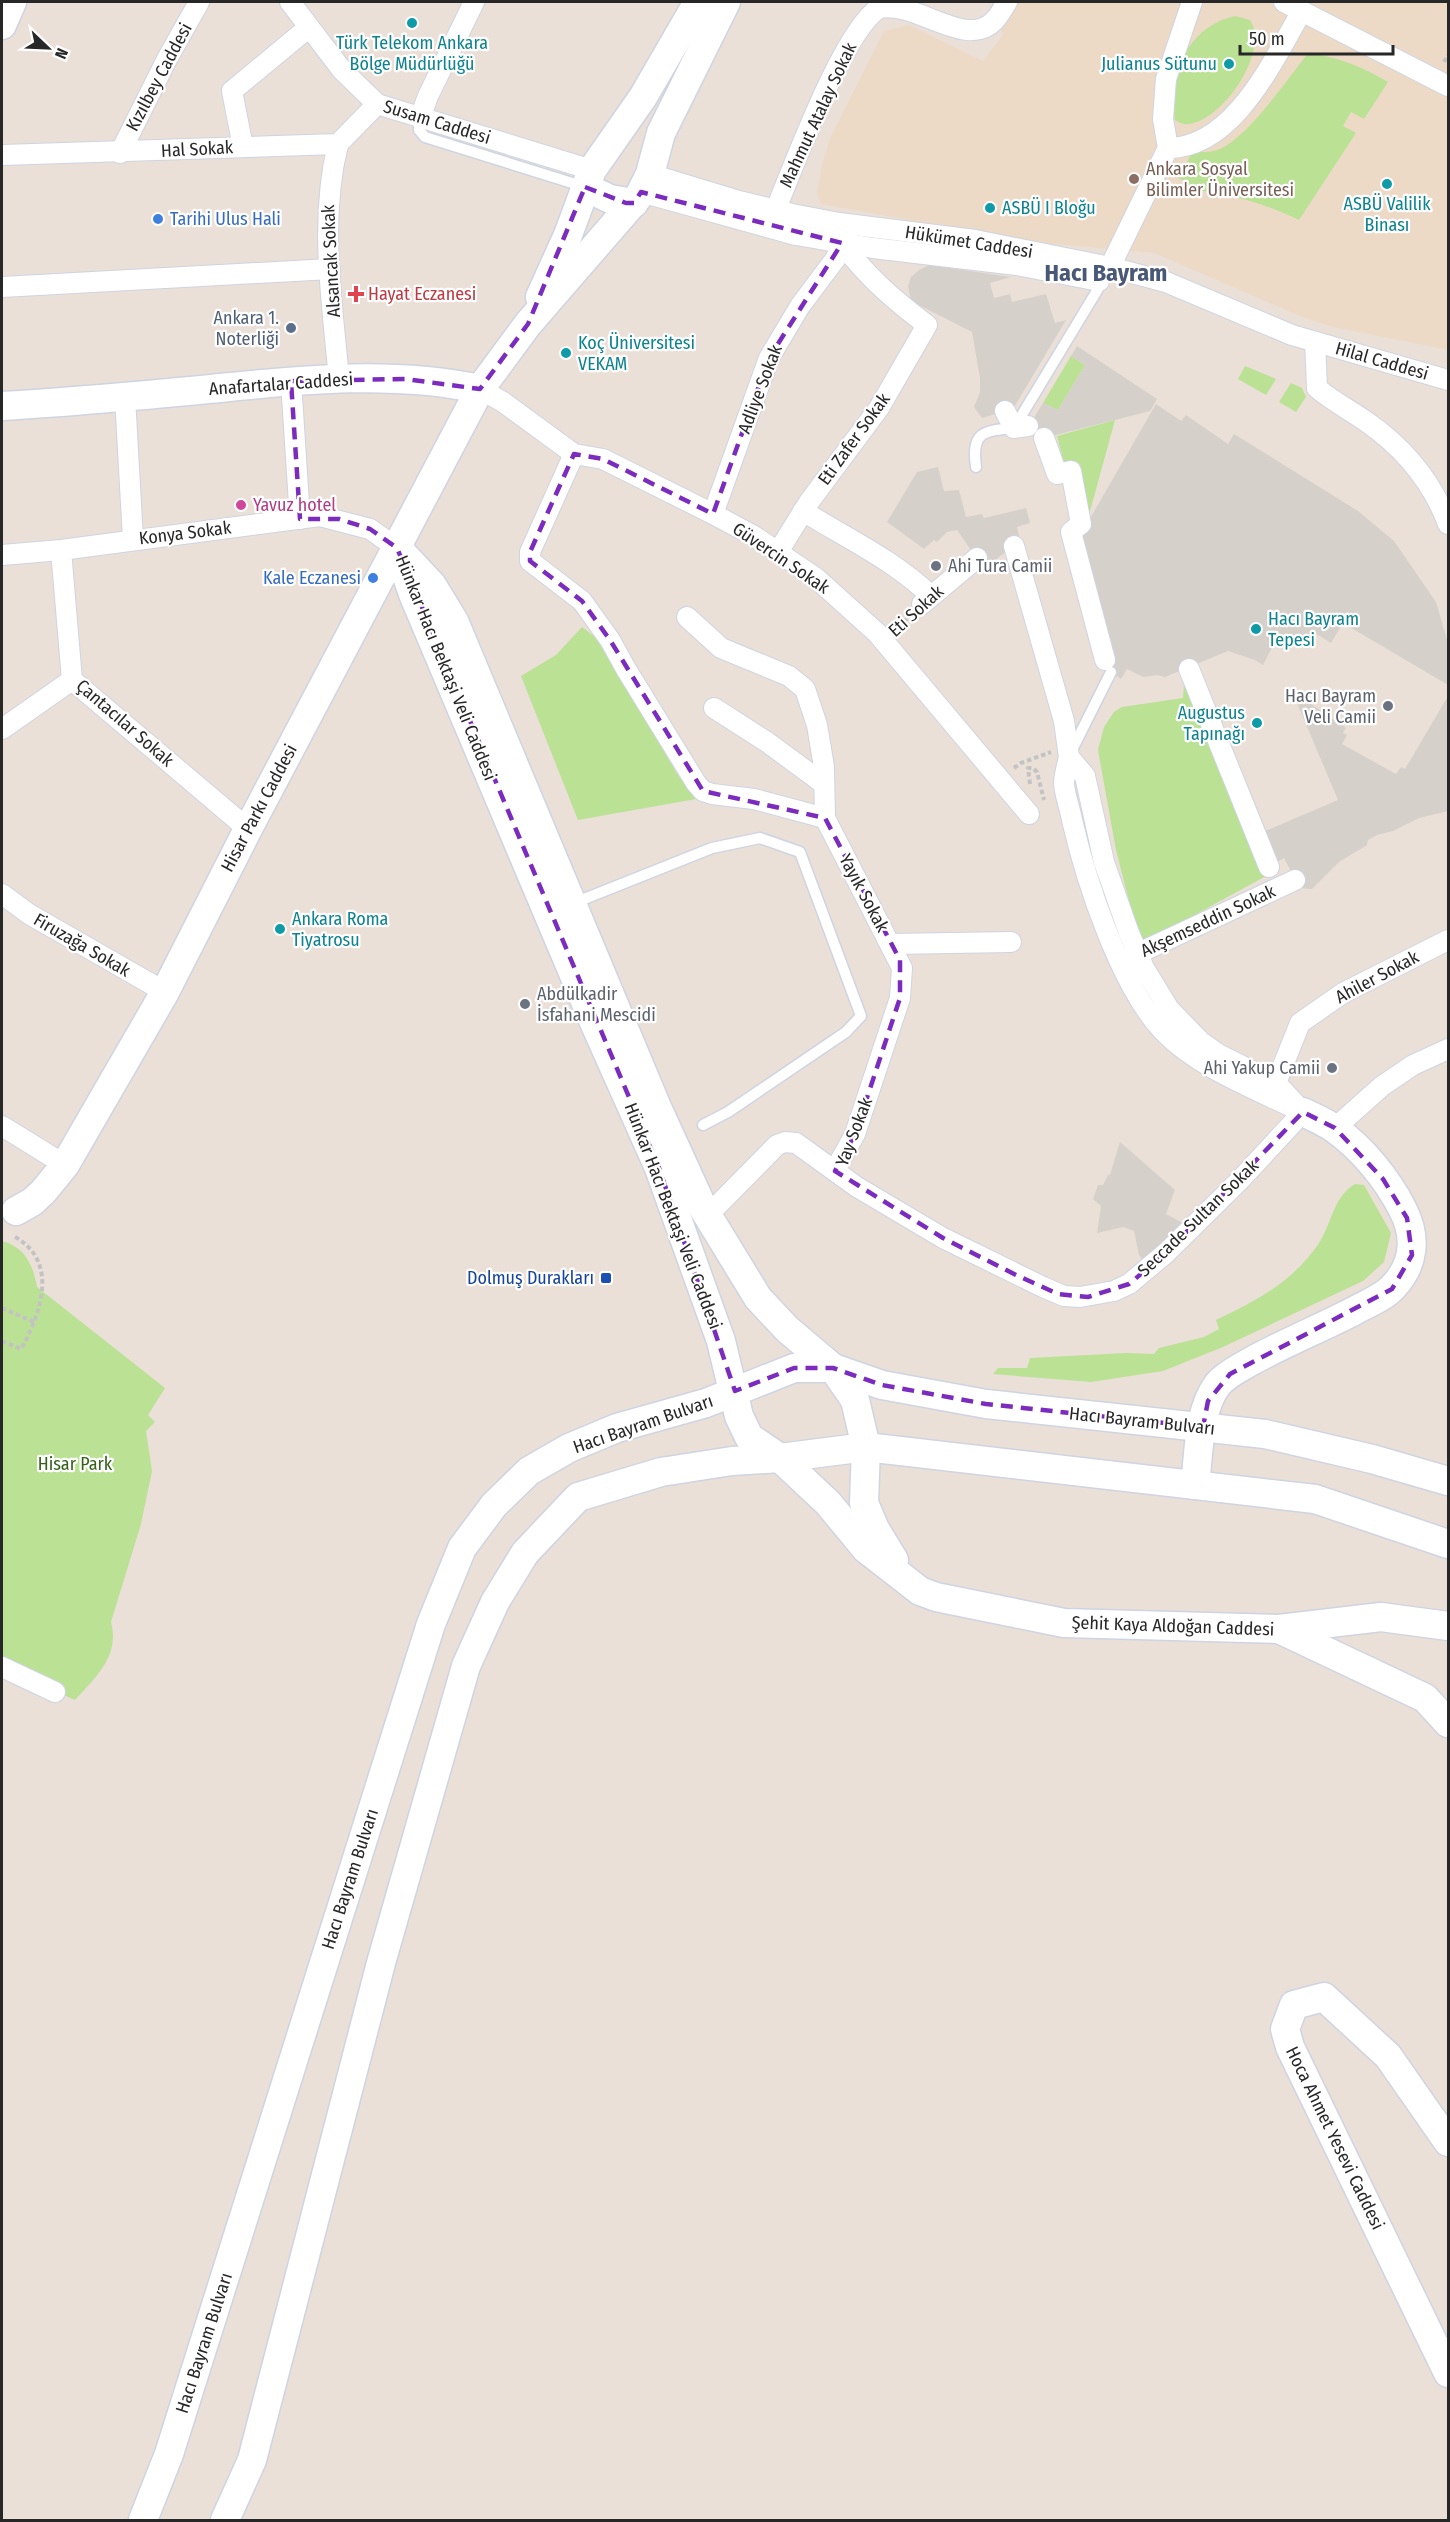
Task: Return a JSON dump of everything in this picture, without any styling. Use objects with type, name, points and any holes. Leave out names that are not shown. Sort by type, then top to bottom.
[{"type":"main road","points":[[2,25],[12,2]]},
{"type":"main road","points":[[491,396],[528,324],[568,235],[588,178],[643,97],[698,2]]},
{"type":"main road","points":[[528,324],[644,183],[661,133],[726,2]]},
{"type":"main road","points":[[609,144],[637,151],[648,157],[644,183]]},
{"type":"main road","points":[[588,178],[610,199],[644,183]]},
{"type":"main road","name":"Anafartalar Caddesi","points":[[2,406],[291,381],[339,379],[438,381],[491,396]]},
{"type":"main road","name":"Hisar Parkı Caddesi","points":[[9,1214],[32,1202],[65,1165],[165,992],[248,829],[397,548],[491,396]]},
{"type":"main road","name":"Hünkar Hacı Bektaşi Veli Caddesi","points":[[397,548],[413,594],[707,1216],[758,1298],[787,1329],[833,1368]]},
{"type":"main road","name":"Hünkar Hacı Bektaşi Veli Caddesi","points":[[561,908],[722,1341],[735,1391]]},
{"type":"main road","points":[[1195,1485],[1208,1401],[1219,1383],[1258,1358],[1369,1303],[1392,1289],[1412,1255],[1413,1239],[1407,1218],[1397,1199],[1367,1158],[1335,1128],[1303,1112]]},
{"type":"main road","name":"Hacı Bayram Bulvarı","points":[[143,2520],[169,2454],[431,1624],[462,1548],[494,1505],[528,1472],[569,1448],[617,1428],[706,1403],[794,1368],[833,1368],[882,1385],[986,1404],[1265,1434],[1449,1481]]},
{"type":"main road","points":[[833,1368],[855,1400],[866,1447],[864,1503],[875,1529],[905,1578]]},
{"type":"main road","name":"Hacı Bayram Bulvarı","points":[[735,1391],[739,1416],[749,1437],[780,1458],[828,1503],[866,1549],[905,1578]]},
{"type":"main road","points":[[225,2520],[252,2460],[381,1963],[466,1666],[495,1602],[525,1553],[578,1497],[661,1472],[732,1461],[780,1458],[866,1447],[1315,1499],[1449,1544]]},
{"type":"main road","name":"Şehit Kaya Aldoğan Caddesi","points":[[905,1578],[920,1592],[936,1598],[1064,1623],[1279,1629],[1381,1617],[1449,1626]]},
{"type":"main road","points":[[1279,1629],[1425,1698],[1449,1723]]},
{"type":"main road","name":"Hoca Ahmet Yesevi Caddesi","points":[[1449,2142],[1388,2056],[1351,2020],[1324,1997],[1294,2005],[1285,2029],[1290,2047],[1449,2373]]},
{"type":"street","name":"Kızılbey Caddesi","points":[[120,153],[167,59],[199,2]]},
{"type":"street","name":"Susam Caddesi","points":[[290,2],[342,70],[377,104],[588,178]]},
{"type":"street","points":[[420,118],[428,96],[474,2]]},
{"type":"street","points":[[895,2],[909,4],[967,28],[979,29],[994,22],[1007,2]]},
{"type":"street","name":"Mahmut Atalay Sokak","points":[[775,210],[828,87],[856,34],[867,17],[881,7],[895,2]]},
{"type":"street","points":[[644,183],[796,235],[842,243],[1104,274],[1168,148],[1163,118],[1167,78],[1192,2]]},
{"type":"street","points":[[1284,2],[1449,86]]},
{"type":"street","points":[[1168,148],[1198,143],[1221,128],[1234,115],[1269,67],[1302,11]]},
{"type":"street","points":[[243,147],[232,91],[308,28]]},
{"type":"street","points":[[338,144],[377,104]]},
{"type":"street","name":"Hal Sokak","points":[[2,155],[120,153],[338,144]]},
{"type":"street","name":"Alsancak Sokak","points":[[338,144],[330,177],[327,215],[339,379]]},
{"type":"street","name":"Hükümet Caddesi","points":[[644,183],[839,223],[975,240],[1104,274],[1166,282],[1241,315],[1316,342]]},
{"type":"street","name":"Eti Zafer Sokak","points":[[778,552],[803,511],[879,408],[927,324],[893,299],[861,268],[842,243]]},
{"type":"street","name":"Adliye Sokak","points":[[712,514],[769,358],[800,306],[836,258],[842,243]]},
{"type":"street","points":[[2,287],[330,269]]},
{"type":"street","points":[[1316,342],[1317,388],[1401,448],[1421,472],[1441,504],[1449,524]]},
{"type":"street","name":"Hilal Caddesi","points":[[1316,342],[1449,380]]},
{"type":"street","points":[[291,381],[300,519]]},
{"type":"street","name":"Güvercin Sokak","points":[[491,396],[574,454],[603,459],[712,514],[754,536],[816,578],[884,640],[1029,814]]},
{"type":"street","points":[[124,397],[133,539]]},
{"type":"street","points":[[1023,426],[1056,474],[1071,471],[1081,524],[1071,532],[1108,666]]},
{"type":"street","points":[[574,454],[530,552],[530,561],[582,601],[610,640],[696,783],[704,791],[754,799],[825,818],[824,784],[817,725],[805,689],[789,676],[721,648],[707,638],[687,617]]},
{"type":"street","points":[[803,511],[915,580],[927,600]]},
{"type":"street","name":"Konya Sokak","points":[[2,555],[61,550],[320,516],[339,519],[370,530],[397,548]]},
{"type":"street","points":[[1014,546],[1064,721],[1069,757],[1064,783],[1078,846],[1102,916],[1129,957],[1183,1025],[1218,1054],[1276,1083],[1303,1112]]},
{"type":"street","name":"Çantacılar Sokak","points":[[61,550],[72,680],[248,829]]},
{"type":"street","name":"Eti Sokak","points":[[927,600],[977,558]]},
{"type":"street","points":[[1189,669],[1269,867]]},
{"type":"street","points":[[2,729],[72,680]]},
{"type":"street","points":[[714,708],[767,742],[824,784]]},
{"type":"street","name":"Yayık Sokak","points":[[825,818],[902,968]]},
{"type":"street","name":"Akşemseddin Sokak","points":[[1129,957],[1295,880]]},
{"type":"street","name":"Firuzağa Sokak","points":[[2,894],[29,914],[165,992]]},
{"type":"street","name":"Ahiler Sokak","points":[[1276,1083],[1300,1023],[1344,993],[1449,940]]},
{"type":"street","points":[[891,944],[1011,942]]},
{"type":"street","points":[[1129,957],[1130,984],[1164,1033],[1216,1069],[1303,1112]]},
{"type":"street","name":"Yay Sokak","points":[[902,968],[900,998],[855,1134],[835,1170],[884,1204],[979,1257]]},
{"type":"street","points":[[1335,1128],[1389,1081],[1413,1065],[1449,1049]]},
{"type":"street","name":"Seccade Sultan Sokak","points":[[979,1257],[1064,1296],[1088,1297],[1114,1291],[1129,1284],[1166,1253],[1239,1181],[1303,1112]]},
{"type":"street","points":[[2,1126],[65,1165]]},
{"type":"street","points":[[707,1216],[766,1155],[777,1145],[785,1142],[796,1143],[835,1170]]},
{"type":"street","points":[[2,1667],[55,1692]]},
{"type":"lane","points":[[976,466],[974,448],[980,437],[987,432],[1023,426],[1104,274]]},
{"type":"lane","points":[[1069,757],[1108,666]]},
{"type":"lane","points":[[561,908],[712,848],[760,838],[800,852],[861,1016],[846,1032],[728,1112],[703,1125]]},
{"type":"path","name":"Eti Sokak","points":[[884,640],[927,600]]},
{"type":"path","points":[[2,1341],[21,1349],[41,1302],[44,1279],[35,1257],[22,1240]]},
{"type":"path","points":[[2,1308],[34,1322]]},
{"type":"highlighted area","points":[[585,187],[626,203],[634,203],[641,192],[842,243],[769,358],[713,514],[603,459],[574,454],[530,552],[530,561],[582,601],[610,640],[703,791],[825,818],[900,960],[900,998],[855,1134],[835,1171],[943,1238],[1016,1275],[1058,1294],[1088,1297],[1129,1284],[1166,1253],[1303,1112],[1335,1128],[1383,1179],[1407,1218],[1412,1255],[1392,1289],[1230,1374],[1208,1401],[1203,1427],[986,1404],[882,1385],[833,1368],[794,1368],[735,1391],[659,1168],[397,548],[370,529],[339,519],[300,519],[291,381],[405,379],[480,389],[528,324]]},
{"type":"shaded area","name":"Ankara Sosyal Bilimler Üniversitesi","points":[[1018,2],[1448,2],[1448,350],[1329,326],[1302,317],[1154,253],[1029,242],[821,204],[817,194],[822,164],[831,136],[884,31],[909,25],[983,61],[1003,35],[999,22],[1012,11]]},
{"type":"shaded area","points":[[929,265],[1011,277],[990,283],[994,298],[1010,294],[1012,302],[1046,294],[1055,323],[1066,320],[1013,409],[982,418],[974,407],[980,392],[980,378],[972,332],[911,301],[908,286],[911,277]]},
{"type":"shaded area","points":[[1077,346],[1157,399],[1150,411],[1044,438],[1038,431],[1024,434],[1043,403],[1058,410],[1085,365],[1071,356]]},
{"type":"shaded area","points":[[1156,404],[1181,421],[1186,415],[1228,444],[1234,434],[1358,511],[1394,541],[1436,602],[1448,643],[1448,685],[1343,623],[1331,643],[1315,633],[1307,649],[1279,634],[1263,665],[1228,651],[1165,677],[1157,675],[1143,677],[1127,669],[1121,679],[1102,666],[1077,541]]},
{"type":"shaded area","points":[[938,467],[944,491],[959,490],[966,517],[982,514],[984,518],[1026,508],[1030,523],[1017,527],[1020,539],[1014,546],[995,560],[980,563],[957,530],[947,532],[937,542],[934,540],[924,549],[887,522],[917,472]]},
{"type":"shaded area","points":[[1292,691],[1346,728],[1343,733],[1347,735],[1342,744],[1396,774],[1401,767],[1405,769],[1448,696],[1448,811],[1419,818],[1368,840],[1367,845],[1339,862],[1312,889],[1300,888],[1284,858],[1269,867],[1263,832],[1338,800]]},
{"type":"shaded area","points":[[1120,1142],[1175,1190],[1166,1214],[1192,1228],[1149,1267],[1139,1255],[1134,1231],[1123,1227],[1097,1233],[1101,1206],[1093,1199],[1098,1185],[1103,1185],[1110,1175]]},
{"type":"green space","points":[[1235,16],[1250,20],[1255,36],[1252,55],[1244,74],[1218,109],[1202,120],[1188,124],[1175,120],[1174,86],[1184,55],[1193,41],[1205,30],[1219,21]]},
{"type":"green space","points":[[1312,54],[1351,64],[1388,82],[1364,119],[1351,112],[1343,126],[1356,133],[1299,220],[1243,199],[1185,189],[1188,181],[1179,179],[1192,152],[1220,149],[1243,133],[1306,56]]},
{"type":"green space","points":[[1071,356],[1085,365],[1058,410],[1043,403]]},
{"type":"green space","points":[[1245,366],[1276,379],[1266,395],[1238,379]]},
{"type":"green space","points":[[1291,383],[1302,388],[1306,397],[1296,412],[1279,402]]},
{"type":"green space","points":[[1115,420],[1089,515],[1065,467],[1057,436]]},
{"type":"green space","points":[[582,627],[599,640],[676,772],[696,799],[578,820],[521,676],[556,655]]},
{"type":"green space","points":[[1185,672],[1266,876],[1147,941],[1138,936],[1116,850],[1098,750],[1104,727],[1114,712],[1122,707],[1183,698]]},
{"type":"green space","points":[[1355,1184],[1364,1185],[1391,1233],[1384,1262],[1363,1281],[1223,1347],[1163,1371],[1091,1382],[993,1374],[998,1368],[1027,1368],[1030,1358],[1126,1353],[1154,1354],[1159,1348],[1204,1337],[1219,1329],[1216,1320],[1273,1289],[1298,1269],[1319,1243],[1337,1203]]},
{"type":"green space","name":"Hisar Park","points":[[2,1241],[17,1248],[27,1258],[37,1287],[165,1388],[148,1415],[155,1422],[146,1431],[152,1471],[141,1524],[111,1622],[113,1634],[109,1656],[98,1674],[75,1700],[2,1667]]},
{"type":"place","name":"Türk Telekom Ankara Bölge Müdürlüğü","points":[[412,23]]},
{"type":"place","name":"Julianus Sütunu","points":[[1229,64]]},
{"type":"place","name":"Ankara Sosyal Bilimler Üniversitesi","points":[[1134,179]]},
{"type":"place","name":"ASBÜ Valilik Binası","points":[[1387,184]]},
{"type":"place","name":"ASBÜ I Bloğu","points":[[990,208]]},
{"type":"place","name":"Tarihi Ulus Hali","points":[[158,219]]},
{"type":"place","name":"Hayat Eczanesi","points":[[356,294]]},
{"type":"place","name":"Ankara 1. Noterliği","points":[[291,328]]},
{"type":"place","name":"Koç Üniversitesi VEKAM","points":[[566,353]]},
{"type":"place","name":"Yavuz hotel","points":[[241,505]]},
{"type":"place","name":"Ahi Tura Camii","points":[[936,566]]},
{"type":"place","name":"Kale Eczanesi","points":[[373,578]]},
{"type":"place","name":"Hacı Bayram Tepesi","points":[[1256,629]]},
{"type":"place","name":"Hacı Bayram Veli Camii","points":[[1388,706]]},
{"type":"place","name":"Augustus Tapınağı","points":[[1257,723]]},
{"type":"place","name":"Ankara Roma Tiyatrosu","points":[[280,929]]},
{"type":"place","name":"Abdülkadir İsfahani Mescidi","points":[[525,1004]]},
{"type":"place","name":"Ahi Yakup Camii","points":[[1332,1068]]},
{"type":"place","name":"Dolmuş Durakları","points":[[606,1278]]},
{"type":"district","name":"Hacı Bayram","points":[[1106,273]]}]
